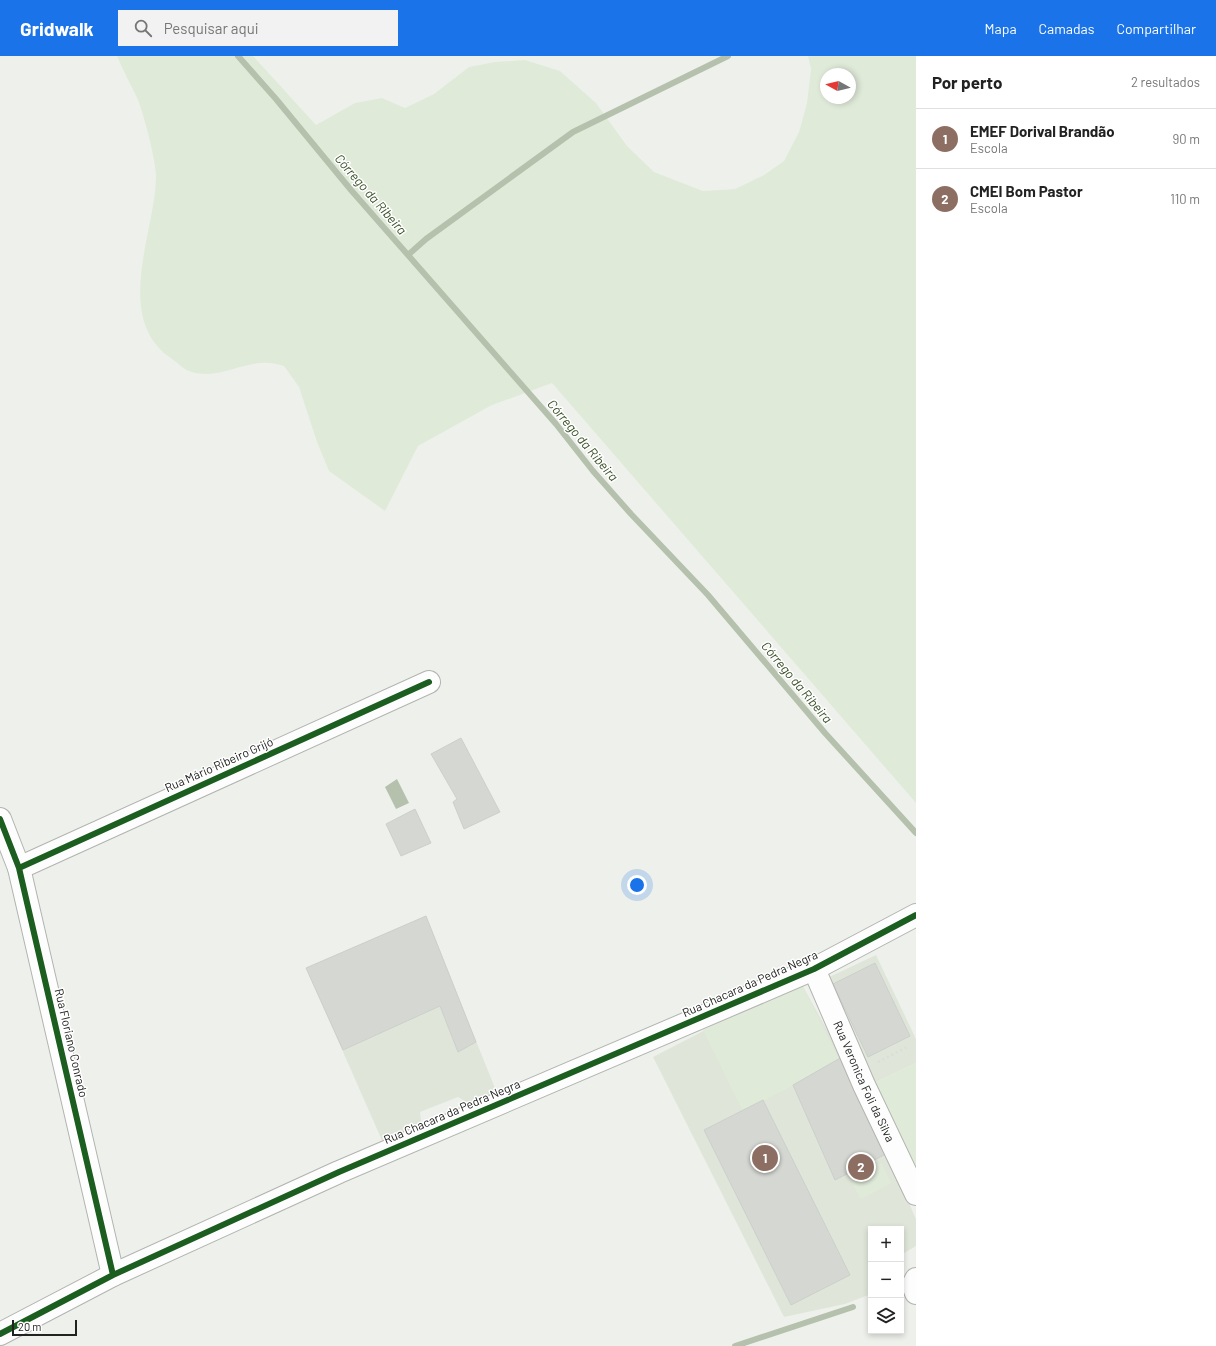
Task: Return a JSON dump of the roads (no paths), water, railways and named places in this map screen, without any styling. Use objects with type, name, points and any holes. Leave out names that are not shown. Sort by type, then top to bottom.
[{"type":"street","name":"Rua Mário Ribeiro Grijó","points":[[19,868],[429,682]]},
{"type":"street","name":"Rua Floriano Conrado","points":[[0,818],[19,868],[113,1275]]},
{"type":"street","name":"Rua Chacara da Pedra Negra","points":[[0,1334],[113,1275],[339,1172],[814,969],[916,915]]},
{"type":"street","name":"Rua Veronica Foli da Silva","points":[[814,969],[864,1085],[916,1194]]},
{"type":"street","points":[[916,1279],[913,1284],[916,1294]]},
{"type":"waterway","name":"Córrego da Ribeira","points":[[238,56],[276,99],[351,190],[556,424],[593,471],[631,514],[708,595],[825,733],[916,833]]},
{"type":"waterway","points":[[408,255],[426,239],[573,132],[728,56]]},
{"type":"waterway","points":[[735,1346],[853,1307]]},
{"type":"place","name":"EMEF Dorival Brandão","points":[[765,1158]]},
{"type":"place","name":"CMEI Bom Pastor","points":[[861,1167]]}]
